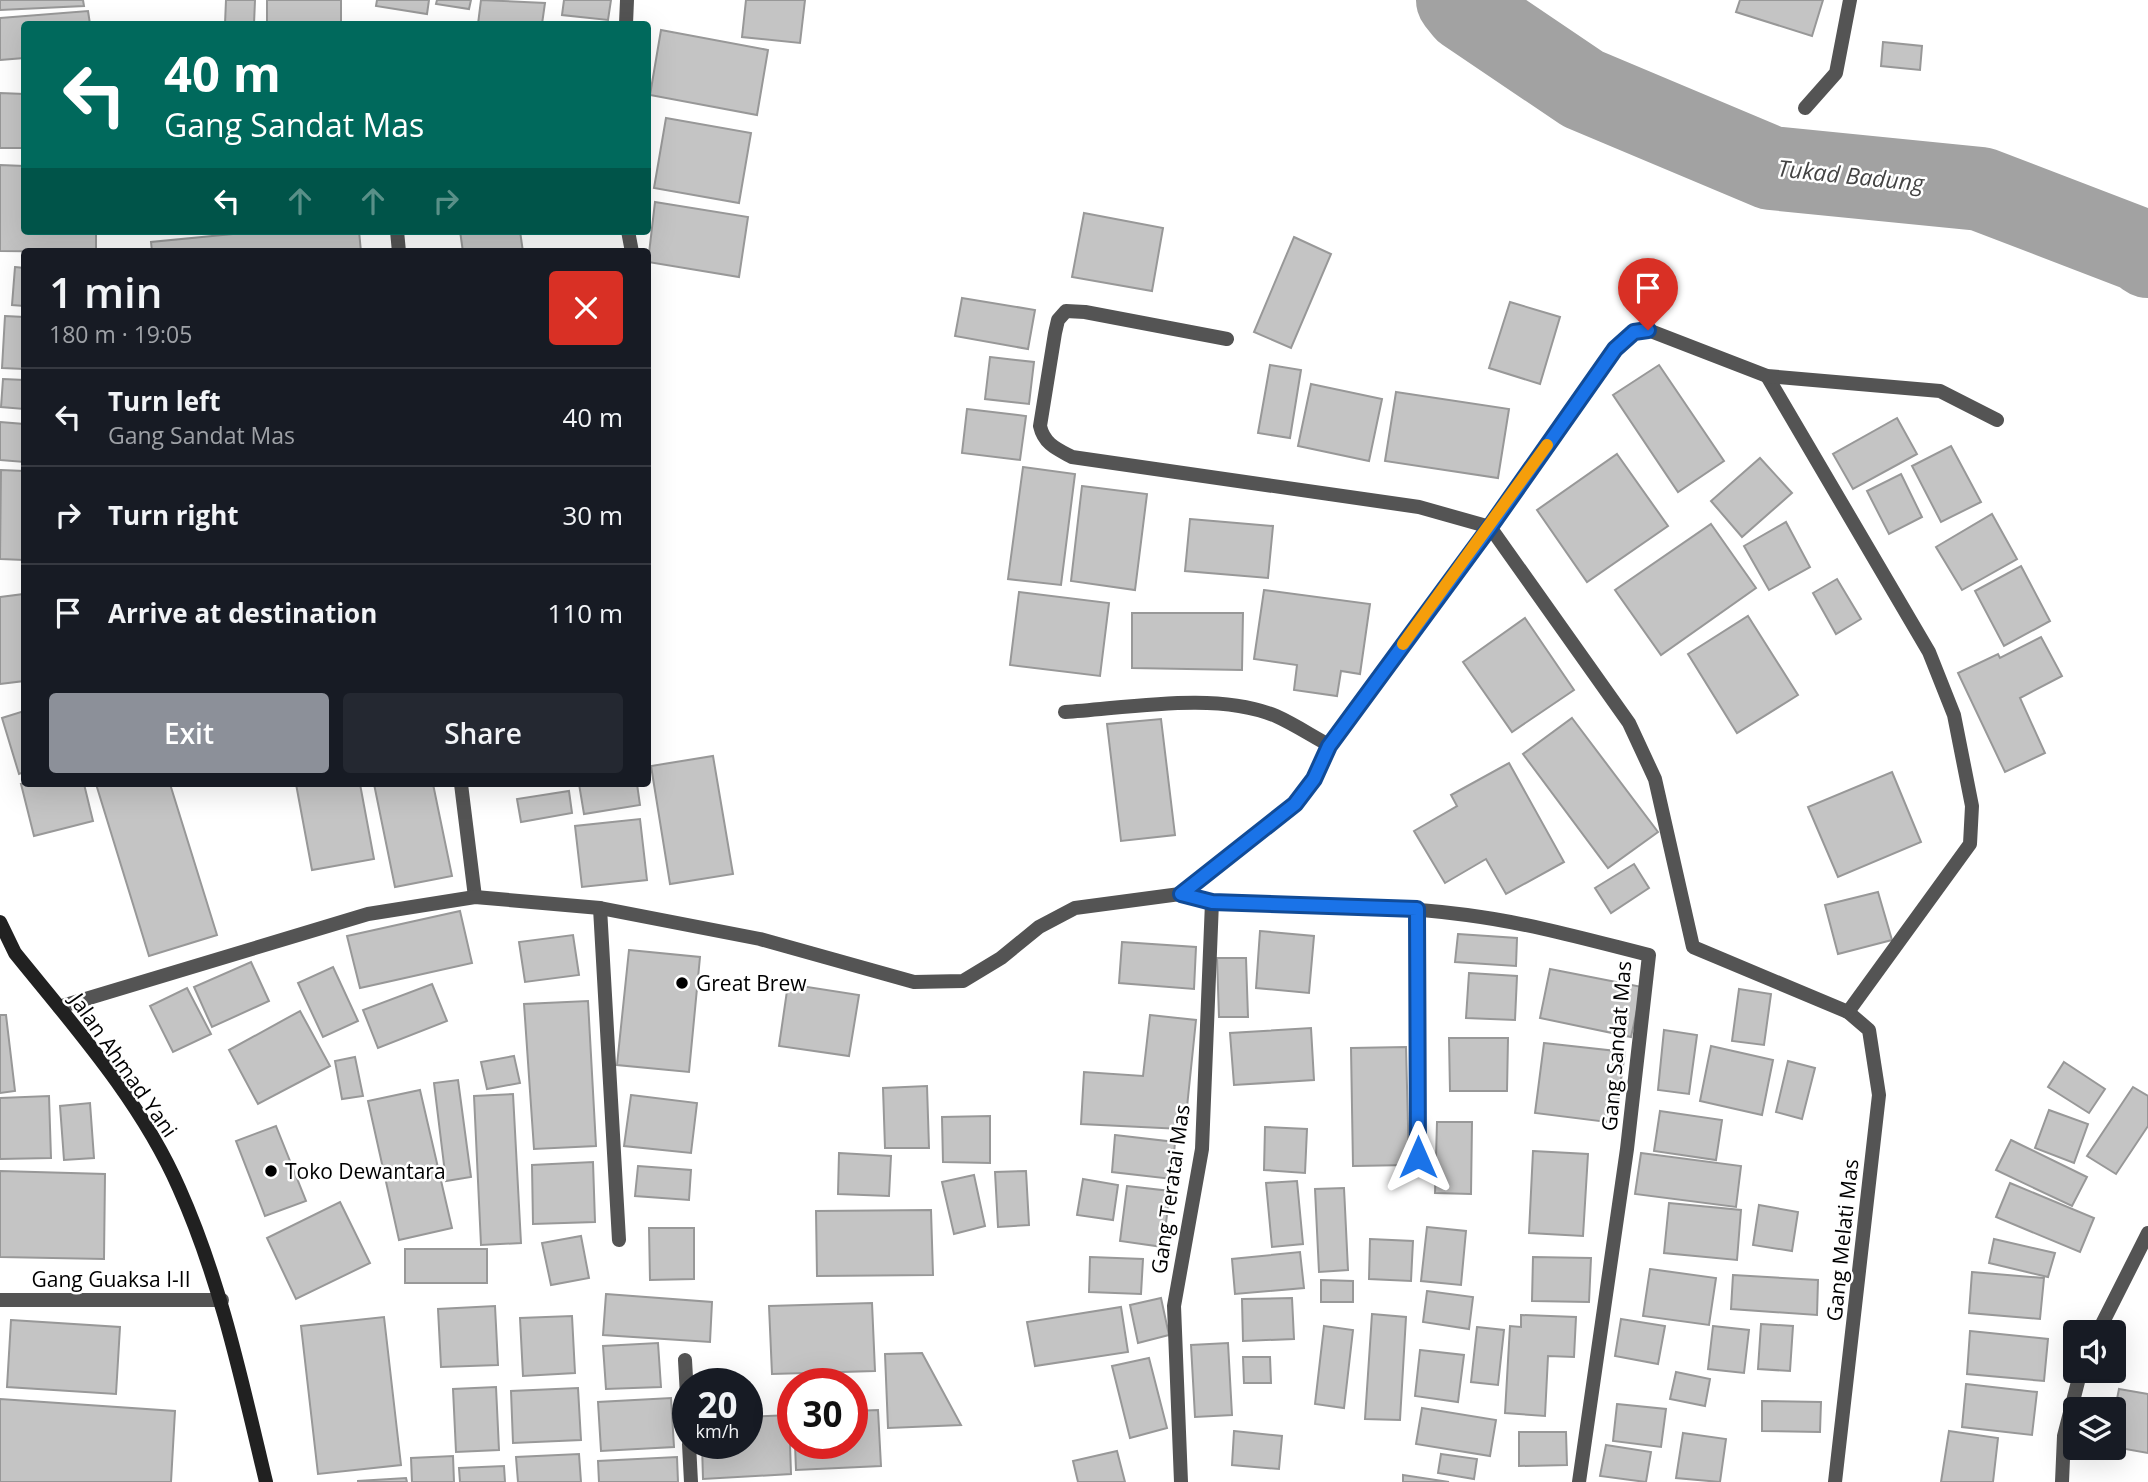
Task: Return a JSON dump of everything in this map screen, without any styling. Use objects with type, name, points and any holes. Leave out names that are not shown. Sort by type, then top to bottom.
[{"type":"main road","name":"Jalan Ahmad Yani","points":[[0,922],[15,953],[59,1007],[144,1123],[179,1187],[222,1300],[267,1482]]},
{"type":"street","points":[[626,21],[627,0]]},
{"type":"street","points":[[1805,108],[1836,74],[1850,0]]},
{"type":"street","points":[[1227,339],[1085,312],[1066,311],[1058,320],[1055,334],[1040,425],[1042,435],[1051,446],[1072,457],[1419,507],[1490,527],[1629,723],[1655,779],[1693,947],[1848,1012],[1949,877],[1970,844],[1972,806],[1954,715],[1929,652],[1767,376]]},
{"type":"street","points":[[59,1007],[368,914],[475,897],[600,908],[760,939],[914,982],[963,981],[1001,958],[1039,927],[1075,908],[1181,894],[1295,804],[1314,779],[1329,746],[1490,527],[1615,349],[1634,332],[1648,330],[1767,376],[1940,391],[1997,420]]},
{"type":"street","points":[[1065,712],[1200,704],[1241,706],[1276,716],[1329,746]]},
{"type":"street","points":[[461,787],[475,897]]},
{"type":"street","name":"Gang Sandat Mas","points":[[1181,894],[1212,902],[1417,909],[1524,924],[1649,955],[1627,1149],[1579,1482]]},
{"type":"street","name":"Gang Teratai Mas","points":[[1181,1482],[1174,1306],[1202,1149],[1212,902]]},
{"type":"street","points":[[600,908],[619,1240]]},
{"type":"street","points":[[1417,909],[1418,1157]]},
{"type":"street","name":"Gang Melati Mas","points":[[1835,1482],[1880,1095],[1869,1030],[1848,1012]]},
{"type":"street","points":[[2104,1320],[2148,1233]]},
{"type":"street","name":"Gang Guaksa I-II","points":[[0,1300],[222,1300]]},
{"type":"street","points":[[685,1360],[685,1368]]},
{"type":"street","points":[[2062,1482],[2064,1436],[2078,1383]]},
{"type":"street","points":[[690,1459],[691,1482]]},
{"type":"building","points":[[0,0],[83,0],[84,6],[0,10]]},
{"type":"building","points":[[226,0],[255,0],[254,21],[225,21]]},
{"type":"building","points":[[267,0],[341,0],[341,21],[267,21]]},
{"type":"building","points":[[377,0],[429,0],[427,14],[376,6]]},
{"type":"building","points":[[437,0],[471,0],[469,9],[436,4]]},
{"type":"building","points":[[481,0],[545,3],[542,21],[478,21]]},
{"type":"building","points":[[564,0],[611,0],[608,20],[562,15]]},
{"type":"building","points":[[746,0],[805,0],[800,43],[742,37]]},
{"type":"building","points":[[1740,0],[1823,0],[1812,36],[1736,12]]},
{"type":"building","points":[[88,11],[90,21],[21,21],[21,58],[0,60],[0,18]]},
{"type":"building","points":[[661,30],[768,50],[757,115],[651,95]]},
{"type":"building","points":[[1883,42],[1922,46],[1920,70],[1881,66]]},
{"type":"building","points":[[0,93],[21,94],[21,148],[0,148]]},
{"type":"building","points":[[666,118],[751,133],[739,203],[654,188]]},
{"type":"building","points":[[0,165],[21,166],[21,235],[96,235],[96,248],[21,248],[21,251],[0,251]]},
{"type":"building","points":[[655,202],[748,217],[739,277],[651,262],[650,248]]},
{"type":"building","points":[[1084,213],[1163,228],[1152,291],[1072,277]]},
{"type":"building","points":[[223,235],[359,235],[361,248],[152,248],[151,242]]},
{"type":"building","points":[[461,235],[521,235],[522,248],[462,248]]},
{"type":"building","points":[[1294,237],[1331,254],[1291,348],[1254,332]]},
{"type":"building","points":[[15,267],[21,268],[21,306],[12,305]]},
{"type":"building","points":[[962,298],[1035,310],[1028,349],[955,336]]},
{"type":"building","points":[[1510,302],[1560,317],[1540,384],[1489,368]]},
{"type":"building","points":[[5,316],[21,317],[21,369],[2,368]]},
{"type":"building","points":[[990,357],[1034,362],[1029,404],[985,399]]},
{"type":"building","points":[[1270,365],[1301,370],[1290,438],[1258,433]]},
{"type":"building","points":[[1659,365],[1724,461],[1678,492],[1613,395]]},
{"type":"building","points":[[3,379],[21,380],[21,409],[1,407]]},
{"type":"building","points":[[1311,384],[1382,399],[1369,461],[1298,446]]},
{"type":"building","points":[[1396,392],[1509,409],[1498,478],[1385,461]]},
{"type":"building","points":[[967,409],[1026,416],[1020,460],[962,453]]},
{"type":"building","points":[[1897,418],[1917,454],[1853,489],[1833,454]]},
{"type":"building","points":[[0,422],[21,424],[21,462],[0,460]]},
{"type":"building","points":[[1951,446],[1981,502],[1941,522],[1912,466]]},
{"type":"building","points":[[1617,454],[1668,526],[1587,582],[1537,510]]},
{"type":"building","points":[[1760,458],[1792,493],[1742,537],[1711,501]]},
{"type":"building","points":[[1023,467],[1075,474],[1061,585],[1008,579]]},
{"type":"building","points":[[1,470],[21,471],[21,560],[0,559]]},
{"type":"building","points":[[1901,474],[1922,517],[1889,534],[1867,491]]},
{"type":"building","points":[[1082,486],[1147,494],[1135,590],[1071,581]]},
{"type":"building","points":[[1992,514],[2017,559],[1962,590],[1936,547]]},
{"type":"building","points":[[1190,519],[1273,526],[1268,578],[1185,571]]},
{"type":"building","points":[[1786,522],[1810,567],[1769,590],[1744,546]]},
{"type":"building","points":[[1711,524],[1756,588],[1661,655],[1615,590]]},
{"type":"building","points":[[2021,566],[2050,621],[2004,646],[1975,591]]},
{"type":"building","points":[[1837,579],[1861,619],[1836,634],[1813,593]]},
{"type":"building","points":[[1264,590],[1370,604],[1360,674],[1341,671],[1337,696],[1294,690],[1297,665],[1254,659]]},
{"type":"building","points":[[1019,592],[1109,603],[1100,676],[1010,665]]},
{"type":"building","points":[[21,594],[21,681],[0,684],[0,597]]},
{"type":"building","points":[[1132,613],[1243,613],[1242,670],[1132,668]]},
{"type":"building","points":[[1748,616],[1798,695],[1737,733],[1688,654]]},
{"type":"building","points":[[1525,618],[1574,690],[1512,732],[1463,662]]},
{"type":"building","points":[[2041,637],[2062,676],[2020,698],[2045,753],[2005,772],[1958,673],[1998,654],[2000,658]]},
{"type":"building","points":[[21,712],[19,774],[2,718]]},
{"type":"building","points":[[1572,718],[1658,832],[1608,868],[1523,754]]},
{"type":"building","points":[[1161,719],[1175,835],[1121,841],[1107,724]]},
{"type":"building","points":[[713,756],[733,874],[670,884],[651,766]]},
{"type":"building","points":[[1509,763],[1564,862],[1506,894],[1486,859],[1445,883],[1414,831],[1457,806],[1451,795]]},
{"type":"building","points":[[1892,772],[1921,842],[1838,877],[1808,807]]},
{"type":"building","points":[[22,787],[85,787],[93,821],[34,836]]},
{"type":"building","points":[[97,787],[171,787],[217,935],[149,956]]},
{"type":"building","points":[[297,787],[361,787],[374,859],[312,870]]},
{"type":"building","points":[[375,787],[434,787],[452,876],[395,887]]},
{"type":"building","points":[[580,787],[637,787],[640,805],[584,814]]},
{"type":"building","points":[[569,791],[572,813],[521,822],[517,799]]},
{"type":"building","points":[[640,819],[647,880],[582,887],[575,826]]},
{"type":"building","points":[[1634,864],[1649,888],[1611,913],[1595,888]]},
{"type":"building","points":[[1878,892],[1892,940],[1838,954],[1825,905]]},
{"type":"building","points":[[460,911],[472,963],[360,988],[347,936]]},
{"type":"building","points":[[1260,931],[1314,936],[1309,993],[1256,988]]},
{"type":"building","points":[[1458,934],[1517,938],[1516,966],[1455,962]]},
{"type":"building","points":[[573,935],[579,975],[525,982],[519,942]]},
{"type":"building","points":[[1122,942],[1196,947],[1194,989],[1119,983]]},
{"type":"building","points":[[629,950],[700,957],[689,1072],[617,1065]]},
{"type":"building","points":[[1217,958],[1246,958],[1248,1017],[1219,1017]]},
{"type":"building","points":[[251,962],[269,1001],[212,1027],[194,987]]},
{"type":"building","points":[[333,967],[358,1021],[323,1037],[298,983]]},
{"type":"building","points":[[1550,969],[1642,987],[1631,1037],[1540,1018]]},
{"type":"building","points":[[1469,973],[1517,976],[1515,1020],[1466,1018]]},
{"type":"building","points":[[432,984],[447,1021],[378,1048],[363,1010]]},
{"type":"building","points":[[788,984],[859,995],[849,1056],[779,1046]]},
{"type":"building","points":[[187,988],[211,1034],[173,1052],[150,1006]]},
{"type":"building","points":[[1739,989],[1771,994],[1764,1045],[1732,1041]]},
{"type":"building","points":[[588,1001],[596,1146],[534,1149],[524,1004]]},
{"type":"building","points":[[300,1011],[330,1066],[258,1104],[229,1050]]},
{"type":"building","points":[[0,1015],[6,1015],[15,1091],[0,1093]]},
{"type":"building","points":[[1150,1015],[1196,1020],[1187,1107],[1182,1106],[1181,1129],[1081,1124],[1084,1072],[1143,1076]]},
{"type":"building","points":[[1311,1028],[1314,1080],[1234,1085],[1230,1033]]},
{"type":"building","points":[[1664,1030],[1697,1035],[1689,1094],[1658,1090]]},
{"type":"building","points":[[1449,1038],[1508,1038],[1507,1091],[1450,1091]]},
{"type":"building","points":[[1544,1043],[1625,1052],[1615,1123],[1535,1113]]},
{"type":"building","points":[[1711,1046],[1773,1060],[1762,1115],[1700,1101]]},
{"type":"building","points":[[1406,1047],[1409,1165],[1353,1166],[1351,1048]]},
{"type":"building","points":[[514,1056],[520,1083],[487,1089],[481,1062]]},
{"type":"building","points":[[355,1057],[363,1096],[342,1099],[335,1061]]},
{"type":"building","points":[[1788,1061],[1815,1068],[1802,1119],[1776,1112]]},
{"type":"building","points":[[2064,1062],[2105,1089],[2089,1113],[2048,1087]]},
{"type":"building","points":[[458,1080],[471,1177],[446,1181],[434,1083]]},
{"type":"building","points":[[927,1086],[929,1148],[885,1148],[883,1088]]},
{"type":"building","points":[[2133,1087],[2148,1096],[2148,1126],[2116,1174],[2087,1156]]},
{"type":"building","points":[[420,1090],[452,1228],[399,1240],[368,1101]]},
{"type":"building","points":[[513,1094],[521,1243],[481,1245],[474,1096]]},
{"type":"building","points":[[631,1095],[697,1103],[691,1153],[624,1146]]},
{"type":"building","points":[[49,1096],[51,1158],[0,1159],[0,1098]]},
{"type":"building","points":[[90,1103],[94,1158],[64,1160],[60,1106]]},
{"type":"building","points":[[2049,1110],[2088,1124],[2074,1163],[2035,1148]]},
{"type":"building","points":[[1660,1111],[1722,1120],[1716,1160],[1654,1151]]},
{"type":"building","points":[[990,1116],[990,1163],[943,1162],[942,1117]]},
{"type":"building","points":[[1437,1122],[1472,1122],[1471,1194],[1435,1193]]},
{"type":"building","name":"Toko Dewantara","points":[[276,1126],[306,1201],[265,1216],[236,1141]]},
{"type":"building","points":[[1265,1127],[1307,1129],[1305,1173],[1264,1170]]},
{"type":"building","points":[[1115,1135],[1175,1142],[1172,1179],[1112,1172]]},
{"type":"building","points":[[2011,1140],[2087,1177],[2072,1206],[1996,1170]]},
{"type":"building","points":[[1533,1151],[1588,1154],[1583,1236],[1529,1233]]},
{"type":"building","points":[[839,1153],[891,1156],[889,1196],[838,1194]]},
{"type":"building","points":[[1641,1153],[1741,1166],[1736,1207],[1635,1194]]},
{"type":"building","points":[[593,1162],[595,1222],[533,1224],[532,1165]]},
{"type":"building","points":[[638,1166],[691,1170],[689,1200],[635,1196]]},
{"type":"building","points":[[0,1171],[105,1174],[104,1259],[0,1257]]},
{"type":"building","points":[[1026,1171],[1029,1225],[998,1227],[995,1172]]},
{"type":"building","points":[[974,1175],[985,1226],[954,1234],[942,1182]]},
{"type":"building","points":[[1083,1179],[1118,1185],[1113,1220],[1077,1215]]},
{"type":"building","points":[[1297,1181],[1303,1244],[1272,1247],[1266,1183]]},
{"type":"building","points":[[2010,1183],[2094,1218],[2080,1252],[1996,1217]]},
{"type":"building","points":[[1127,1186],[1170,1191],[1163,1247],[1120,1241]]},
{"type":"building","points":[[1344,1188],[1348,1270],[1319,1272],[1315,1189]]},
{"type":"building","points":[[340,1202],[370,1263],[296,1299],[267,1238]]},
{"type":"building","points":[[1669,1203],[1741,1210],[1737,1260],[1664,1253]]},
{"type":"building","points":[[1759,1205],[1798,1212],[1792,1251],[1753,1245]]},
{"type":"building","points":[[931,1210],[933,1275],[817,1276],[816,1211]]},
{"type":"building","points":[[1427,1227],[1466,1231],[1461,1285],[1421,1281]]},
{"type":"building","points":[[649,1228],[694,1228],[694,1279],[650,1280]]},
{"type":"building","points":[[581,1236],[589,1278],[551,1285],[542,1243]]},
{"type":"building","points":[[1370,1239],[1413,1241],[1411,1281],[1369,1279]]},
{"type":"building","points":[[1994,1239],[2055,1253],[2048,1277],[1989,1263]]},
{"type":"building","points":[[405,1249],[487,1249],[487,1283],[405,1283]]},
{"type":"building","points":[[1300,1252],[1304,1288],[1235,1294],[1232,1259]]},
{"type":"building","points":[[1090,1257],[1143,1259],[1141,1294],[1089,1292]]},
{"type":"building","points":[[1533,1257],[1591,1258],[1589,1302],[1532,1301]]},
{"type":"building","points":[[1650,1269],[1716,1278],[1709,1325],[1643,1316]]},
{"type":"building","points":[[1972,1272],[2044,1278],[2040,1319],[1969,1313]]},
{"type":"building","points":[[1733,1275],[1818,1280],[1817,1315],[1731,1309]]},
{"type":"building","points":[[1321,1280],[1353,1281],[1353,1302],[1321,1302]]},
{"type":"building","points":[[1427,1291],[1473,1297],[1469,1329],[1423,1322]]},
{"type":"building","points":[[606,1294],[712,1302],[710,1342],[603,1335]]},
{"type":"building","points":[[1161,1298],[1169,1335],[1138,1343],[1130,1305]]},
{"type":"building","points":[[1292,1298],[1294,1339],[1243,1341],[1242,1299]]},
{"type":"building","points":[[872,1303],[875,1371],[868,1371],[868,1368],[777,1368],[777,1374],[772,1374],[769,1306]]},
{"type":"building","points":[[495,1306],[498,1365],[441,1367],[438,1309]]},
{"type":"building","points":[[1121,1307],[1128,1352],[1035,1366],[1027,1322]]},
{"type":"building","points":[[1372,1314],[1406,1317],[1400,1420],[1365,1419]]},
{"type":"building","points":[[1521,1315],[1576,1317],[1574,1357],[1548,1356],[1545,1416],[1505,1413],[1510,1326],[1521,1327]]},
{"type":"building","points":[[572,1316],[575,1373],[523,1376],[520,1318]]},
{"type":"building","points":[[384,1317],[401,1465],[318,1474],[301,1326]]},
{"type":"building","points":[[1621,1319],[1665,1326],[1658,1364],[1615,1356]]},
{"type":"building","points":[[11,1320],[120,1327],[116,1394],[7,1387]]},
{"type":"building","points":[[1761,1324],[1793,1326],[1790,1371],[1758,1369]]},
{"type":"building","points":[[1324,1326],[1353,1330],[1344,1408],[1315,1404]]},
{"type":"building","points":[[1713,1326],[1749,1330],[1744,1373],[1708,1369]]},
{"type":"building","points":[[1477,1327],[1504,1330],[1498,1385],[1471,1382]]},
{"type":"building","points":[[1970,1331],[2048,1339],[2044,1381],[1967,1374]]},
{"type":"building","points":[[658,1343],[661,1387],[606,1389],[603,1346]]},
{"type":"building","points":[[1228,1343],[1232,1415],[1195,1417],[1191,1345]]},
{"type":"building","points":[[1420,1350],[1464,1355],[1458,1402],[1415,1396]]},
{"type":"building","points":[[922,1353],[961,1425],[888,1428],[885,1354]]},
{"type":"building","points":[[1243,1357],[1270,1357],[1271,1383],[1244,1383]]},
{"type":"building","points":[[1149,1358],[1167,1428],[1130,1438],[1112,1366]]},
{"type":"building","points":[[1676,1372],[1710,1379],[1705,1406],[1670,1399]]},
{"type":"building","points":[[1966,1384],[2037,1392],[2032,1435],[1962,1427]]},
{"type":"building","points":[[496,1387],[499,1450],[456,1452],[453,1389]]},
{"type":"building","points":[[578,1388],[581,1440],[513,1443],[511,1391]]},
{"type":"building","points":[[2119,1389],[2148,1394],[2148,1453],[2126,1449],[2126,1397],[2117,1397]]},
{"type":"building","points":[[671,1398],[672,1447],[601,1451],[598,1402]]},
{"type":"building","points":[[0,1399],[175,1411],[171,1482],[0,1482]]},
{"type":"building","points":[[1762,1401],[1821,1402],[1820,1432],[1762,1431]]},
{"type":"building","points":[[1617,1404],[1666,1409],[1661,1447],[1613,1441]]},
{"type":"building","points":[[1422,1408],[1496,1420],[1490,1456],[1416,1444]]},
{"type":"building","points":[[868,1410],[878,1410],[881,1466],[796,1470],[796,1459],[868,1459]]},
{"type":"building","points":[[763,1416],[777,1416],[777,1459],[790,1459],[791,1474],[703,1479],[702,1459],[763,1459]]},
{"type":"building","points":[[1234,1431],[1282,1436],[1279,1469],[1232,1465]]},
{"type":"building","points":[[1949,1431],[1998,1438],[1993,1482],[1941,1482]]},
{"type":"building","points":[[1519,1432],[1566,1432],[1567,1465],[1519,1466]]},
{"type":"building","points":[[1683,1433],[1726,1439],[1720,1482],[1676,1478]]},
{"type":"building","points":[[1606,1445],[1651,1452],[1646,1482],[1600,1476]]},
{"type":"building","points":[[1117,1451],[1125,1482],[1078,1482],[1073,1461]]},
{"type":"building","points":[[579,1454],[581,1482],[518,1482],[516,1457]]},
{"type":"building","points":[[1441,1454],[1477,1459],[1474,1479],[1438,1473]]},
{"type":"building","points":[[453,1456],[454,1482],[412,1482],[411,1458]]},
{"type":"building","points":[[672,1457],[677,1459],[678,1482],[599,1482],[598,1461]]},
{"type":"building","points":[[504,1466],[505,1482],[460,1482],[459,1468]]},
{"type":"building","points":[[1403,1475],[1449,1482],[1403,1482]]},
{"type":"building","points":[[406,1478],[407,1482],[358,1482],[358,1481]]},
{"type":"waterway","name":"Tukad Badung","points":[[1458,0],[1466,10],[1583,89],[1771,168],[1981,189],[2140,250],[2148,256]]},
{"type":"slow traffic","points":[[1403,644],[1547,445]]},
{"type":"place","name":"Great Brew","points":[[682,983]]},
{"type":"place","name":"Toko Dewantara","points":[[271,1171]]},
{"type":"route","points":[[1418,1157],[1417,909],[1212,902],[1181,894],[1295,804],[1314,779],[1329,746],[1490,527],[1615,349],[1634,332],[1648,330]]}]
